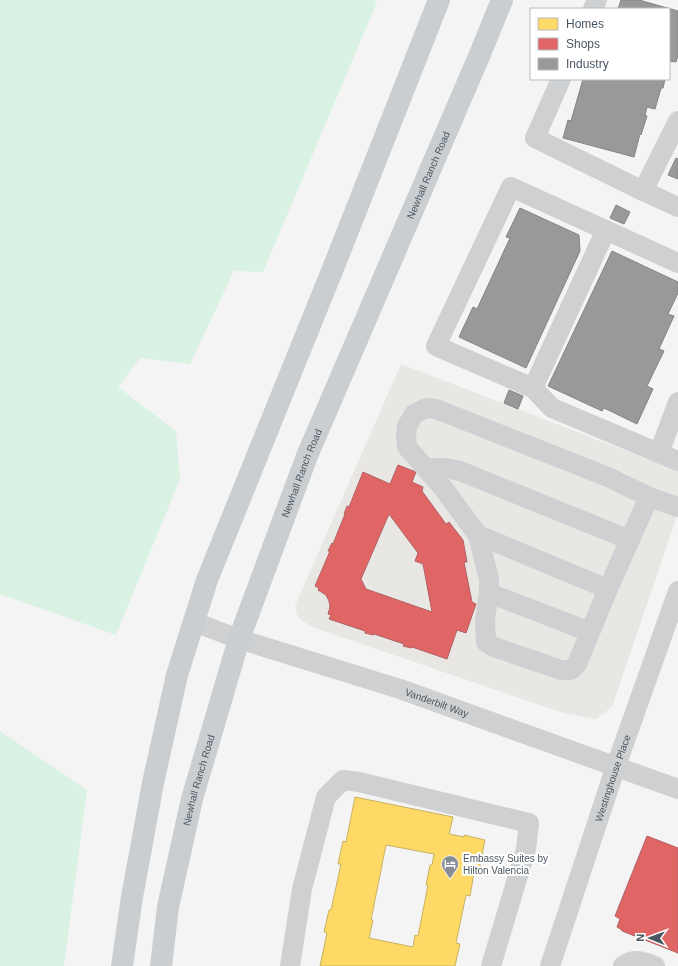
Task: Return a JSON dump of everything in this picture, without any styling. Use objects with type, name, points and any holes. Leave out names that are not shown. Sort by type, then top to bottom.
[{"type":"main road","points":[[122,966],[132,897],[153,783],[178,675],[207,580],[439,0]]},
{"type":"main road","name":"Newhall Ranch Road","points":[[161,966],[168,907],[192,799],[240,639],[307,456],[502,0]]},
{"type":"street","points":[[561,80],[534,138],[678,208]]},
{"type":"street","points":[[643,191],[678,121]]},
{"type":"street","points":[[678,263],[511,187],[436,346],[533,388],[552,408],[678,461]]},
{"type":"street","points":[[533,388],[606,230]]},
{"type":"street","points":[[659,453],[678,402]]},
{"type":"street","points":[[649,497],[608,589],[577,664],[571,670],[561,670],[494,647],[486,642],[485,620],[489,593],[489,579],[478,535],[427,468],[407,447],[407,426],[414,414],[426,408],[436,409],[608,477],[649,497],[678,507]]},
{"type":"street","points":[[427,468],[446,468],[460,471],[630,540]]},
{"type":"street","points":[[478,535],[608,589]]},
{"type":"street","name":"Westinghouse Place","points":[[550,966],[616,766],[678,591]]},
{"type":"street","points":[[489,593],[590,632]]},
{"type":"street","name":"Vanderbilt Way","points":[[194,622],[240,639],[400,689],[678,789]]},
{"type":"street","points":[[290,966],[302,889],[326,797],[343,780],[358,782],[529,823],[526,849],[491,966]]},
{"type":"street","points":[[623,966],[627,962],[638,960],[655,966]]},
{"type":"shaded area","points":[[401,364],[678,471],[678,513],[612,707],[596,719],[563,713],[312,627],[301,620],[297,615],[295,606]]},
{"type":"green space","points":[[0,0],[374,0],[377,2],[263,272],[234,271],[190,364],[140,358],[118,387],[176,431],[180,479],[116,635],[0,594]]},
{"type":"green space","points":[[0,731],[87,790],[64,966],[0,966]]},
{"type":"building: Homes","name":"Embassy Suites by Hilton Valencia","points":[[355,797],[453,817],[449,834],[464,837],[464,835],[485,840],[479,870],[471,868],[471,872],[474,873],[470,896],[466,895],[456,943],[460,944],[455,966],[320,966],[327,933],[324,932],[329,910],[331,910],[341,864],[338,864],[343,841],[346,842]],"holes":[[[386,845],[434,854],[426,885],[428,885],[418,936],[415,935],[413,947],[369,938],[373,920],[371,920]]]},
{"type":"building: Shops","points":[[398,465],[416,472],[412,482],[423,487],[422,491],[446,524],[449,522],[463,540],[467,562],[464,562],[472,602],[476,604],[466,633],[457,630],[447,659],[412,647],[403,646],[404,644],[374,634],[365,633],[365,631],[329,619],[331,615],[328,614],[330,607],[329,601],[326,595],[315,586],[330,551],[328,551],[332,543],[333,544],[347,506],[349,507],[363,472],[390,484]],"holes":[[[389,514],[418,553],[415,561],[423,564],[432,612],[366,589],[361,579]]]},
{"type":"building: Shops","points":[[647,836],[678,848],[678,953],[622,931],[617,927],[620,919],[615,916]]},
{"type":"building: Industry","points":[[621,0],[639,0],[667,8],[618,8]]},
{"type":"building: Industry","points":[[670,9],[678,11],[678,55],[676,62],[670,61]]},
{"type":"building: Industry","points":[[583,80],[665,80],[655,109],[647,107],[645,115],[647,116],[641,135],[640,134],[634,157],[563,138],[568,120],[571,121]]},
{"type":"building: Industry","points":[[676,158],[678,159],[678,179],[668,175]]},
{"type":"building: Industry","points":[[616,205],[630,212],[624,224],[610,218]]},
{"type":"building: Industry","points":[[520,208],[579,235],[580,251],[526,368],[459,337],[473,307],[477,309],[510,238],[506,237]]},
{"type":"building: Industry","points":[[612,251],[678,282],[678,293],[668,314],[674,316],[659,349],[664,351],[647,386],[653,389],[637,424],[604,408],[602,411],[548,386]]},
{"type":"building: Industry","points":[[509,390],[523,396],[518,409],[504,403]]},
{"type":"place","name":"Embassy Suites by Hilton Valencia","points":[[450,879]]}]
